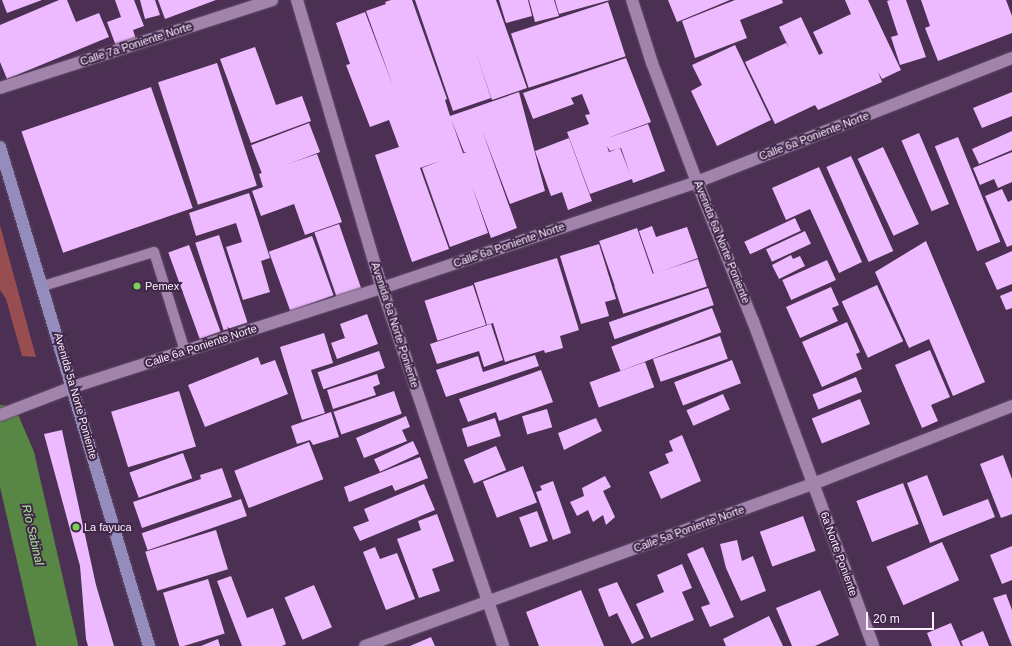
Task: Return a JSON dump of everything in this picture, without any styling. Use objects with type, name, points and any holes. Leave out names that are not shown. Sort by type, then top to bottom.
[{"type":"main road","name":"Avenida 5a Norte Poniente","points":[[0,147],[43,286],[149,646]]},
{"type":"street","name":"Calle 7a Poniente Norte","points":[[0,88],[272,0]]},
{"type":"street","name":"Avenida 6a Norte Poniente","points":[[297,0],[382,288],[503,646]]},
{"type":"street","name":"Avenida 6a Norte Poniente","points":[[632,0],[652,63],[697,182],[753,321],[813,484]]},
{"type":"street","name":"Calle 6a Poniente Norte","points":[[0,416],[73,387],[382,288],[697,182],[1012,58]]},
{"type":"street","name":"Calle 5a Poniente Norte","points":[[365,646],[813,484],[1012,406]]},
{"type":"street","name":"6a Norte Poniente","points":[[813,484],[873,646]]},
{"type":"lane","points":[[43,286],[154,252],[184,351]]},
{"type":"shaded area","points":[[0,225],[36,357],[22,356],[6,299],[0,290]]},
{"type":"building","points":[[2,0],[42,0],[7,13]]},
{"type":"building","points":[[59,0],[67,0],[76,22],[99,13],[109,37],[7,79],[0,62],[0,25]]},
{"type":"building","points":[[115,0],[134,0],[144,26],[133,30],[136,39],[116,46],[107,22],[121,17]]},
{"type":"building","points":[[140,0],[155,0],[160,15],[145,19]]},
{"type":"building","points":[[158,0],[216,0],[165,19]]},
{"type":"building","points":[[391,0],[412,0],[447,99],[445,100],[450,116],[519,92],[545,191],[510,204],[482,130],[517,228],[491,238],[472,186],[488,233],[450,247],[422,168],[440,161],[420,168],[449,249],[412,262],[375,155],[399,147],[389,120],[370,127],[346,65],[350,64],[336,23],[365,12],[393,86],[366,11],[386,4],[385,2]],"holes":[[[451,119],[464,152],[467,152],[460,154],[463,153]]]},
{"type":"building","points":[[415,0],[496,0],[527,88],[492,100],[475,50],[491,98],[453,111]]},
{"type":"building","points":[[499,0],[528,0],[532,16],[506,23]]},
{"type":"building","points":[[529,0],[554,0],[559,16],[535,22]]},
{"type":"building","points":[[555,0],[610,0],[559,14]]},
{"type":"building","points":[[668,0],[730,0],[677,22]]},
{"type":"building","points":[[735,0],[782,0],[783,3],[740,20],[747,38],[695,58],[682,21]]},
{"type":"building","points":[[845,0],[868,0],[901,70],[882,79],[878,72],[882,82],[818,110],[815,105],[775,124],[745,62],[786,43],[789,48],[779,27],[801,17],[819,55],[823,53],[813,32],[851,14]]},
{"type":"building","points":[[906,0],[926,57],[900,65],[891,37],[898,35],[887,1]]},
{"type":"building","points":[[921,0],[1006,0],[1012,16],[1012,33],[938,61],[925,28],[930,26]]},
{"type":"building","points":[[608,2],[626,56],[529,88],[511,34]]},
{"type":"building","points":[[735,45],[771,120],[717,146],[691,91],[702,85],[692,65]]},
{"type":"building","points":[[255,47],[276,105],[302,96],[311,121],[251,143],[220,59]]},
{"type":"building","points":[[626,58],[651,122],[605,139],[648,124],[665,171],[633,183],[632,179],[590,194],[567,132],[589,124],[585,115],[590,114],[582,94],[571,98],[574,104],[533,119],[523,93]],"holes":[[[620,148],[621,148],[630,174]]]},
{"type":"building","points":[[217,63],[257,186],[198,205],[158,82]]},
{"type":"building","points":[[151,87],[193,208],[63,253],[21,132]]},
{"type":"building","points":[[1012,92],[1012,116],[982,128],[973,108]]},
{"type":"building","points":[[309,123],[320,152],[262,174],[251,145]]},
{"type":"building","points":[[1012,131],[1012,150],[979,164],[972,149]]},
{"type":"building","points":[[919,133],[949,204],[932,211],[902,140]]},
{"type":"building","points":[[958,137],[1000,242],[977,251],[935,146]]},
{"type":"building","points":[[569,138],[592,201],[568,210],[562,192],[551,196],[535,151]]},
{"type":"building","points":[[883,147],[919,224],[894,236],[858,159]]},
{"type":"building","points":[[1012,152],[1012,182],[998,188],[994,179],[980,185],[973,168]]},
{"type":"building","points":[[317,154],[342,222],[305,235],[294,204],[261,216],[252,191],[263,187],[259,174]]},
{"type":"building","points":[[851,156],[893,251],[869,262],[826,167]]},
{"type":"building","points":[[819,167],[862,262],[839,273],[810,209],[786,220],[772,188]]},
{"type":"building","points":[[1002,189],[1008,202],[1012,200],[1012,245],[1007,247],[985,196]]},
{"type":"building","points":[[249,193],[270,258],[261,261],[270,292],[243,300],[226,247],[242,242],[236,223],[196,236],[189,213]]},
{"type":"building","points":[[795,218],[801,231],[750,254],[744,242]]},
{"type":"building","points":[[339,224],[361,288],[337,297],[314,232]]},
{"type":"building","points":[[652,226],[656,237],[687,227],[698,258],[654,274],[639,231]]},
{"type":"building","points":[[637,228],[653,274],[615,287],[599,241]]},
{"type":"building","points":[[805,231],[811,244],[772,262],[766,249]]},
{"type":"building","points":[[219,235],[247,322],[224,330],[195,243]]},
{"type":"building","points":[[312,236],[334,295],[290,311],[269,252]]},
{"type":"building","points":[[926,241],[985,382],[953,396],[929,339],[909,348],[875,272]]},
{"type":"building","points":[[599,244],[616,299],[605,302],[609,316],[581,324],[560,256]]},
{"type":"building","points":[[189,245],[220,331],[200,339],[168,253]]},
{"type":"building","points":[[1012,251],[1012,284],[997,290],[985,263]]},
{"type":"building","points":[[791,255],[793,259],[800,256],[805,266],[779,279],[772,265]]},
{"type":"building","points":[[557,258],[579,330],[560,336],[563,348],[545,353],[544,350],[505,362],[493,323],[487,325],[474,283]]},
{"type":"building","points":[[698,259],[707,287],[623,314],[614,286]]},
{"type":"building","points":[[827,260],[836,280],[791,300],[782,280]]},
{"type":"building","points":[[473,285],[486,325],[437,341],[424,301]]},
{"type":"building","points":[[877,285],[903,341],[868,358],[842,301]]},
{"type":"building","points":[[831,287],[839,305],[832,308],[838,321],[800,338],[786,307]]},
{"type":"building","points":[[708,288],[714,305],[615,339],[609,322]]},
{"type":"building","points":[[1012,291],[1012,308],[1006,310],[1000,296]]},
{"type":"building","points":[[712,308],[721,332],[620,371],[611,347]]},
{"type":"building","points":[[367,314],[378,344],[337,359],[331,343],[345,338],[340,324]]},
{"type":"building","points":[[847,322],[860,352],[856,354],[862,369],[822,387],[802,342]]},
{"type":"building","points":[[491,324],[503,360],[484,367],[479,351],[437,364],[430,344]]},
{"type":"building","points":[[324,333],[333,363],[311,370],[325,413],[302,420],[280,347]]},
{"type":"building","points":[[720,336],[728,359],[661,382],[653,359]]},
{"type":"building","points":[[930,350],[950,397],[931,405],[938,421],[922,428],[895,365]]},
{"type":"building","points":[[379,351],[385,368],[323,389],[318,372]]},
{"type":"building","points":[[535,355],[539,366],[446,397],[436,370],[478,356],[483,372]]},
{"type":"building","points":[[258,357],[261,365],[275,360],[288,394],[205,427],[188,385]]},
{"type":"building","points":[[732,360],[741,383],[683,406],[674,382]]},
{"type":"building","points":[[645,362],[654,387],[599,408],[590,382]]},
{"type":"building","points":[[541,370],[553,402],[499,421],[496,412],[468,422],[459,399]]},
{"type":"building","points":[[377,374],[380,384],[373,387],[376,395],[333,409],[327,390]]},
{"type":"building","points":[[856,377],[862,392],[818,409],[812,395]]},
{"type":"building","points":[[179,391],[196,446],[128,467],[111,412]]},
{"type":"building","points":[[394,391],[402,414],[341,435],[333,412]]},
{"type":"building","points":[[723,394],[730,410],[693,426],[686,410]]},
{"type":"building","points":[[860,399],[870,424],[822,444],[812,418]]},
{"type":"building","points":[[547,409],[552,427],[527,434],[522,416]]},
{"type":"building","points":[[331,412],[339,437],[313,445],[310,440],[297,444],[291,426]]},
{"type":"building","points":[[406,416],[410,427],[402,430],[407,441],[364,458],[356,438]]},
{"type":"building","points":[[495,418],[501,436],[468,447],[462,429]]},
{"type":"building","points":[[596,418],[602,431],[564,450],[558,433]]},
{"type":"building","name":"La fayuca","points":[[62,430],[96,585],[114,646],[88,646],[86,639],[80,566],[44,434]]},
{"type":"building","points":[[682,435],[701,481],[661,499],[649,472],[669,463],[665,454],[673,451],[669,441]]},
{"type":"building","points":[[413,441],[419,454],[380,472],[374,459]]},
{"type":"building","points":[[309,442],[323,479],[249,508],[234,471]]},
{"type":"building","points":[[496,446],[506,470],[474,484],[464,460]]},
{"type":"building","points":[[183,453],[192,478],[139,498],[129,472]]},
{"type":"building","points":[[1003,455],[1012,479],[1012,514],[1001,518],[980,464]]},
{"type":"building","points":[[420,457],[428,478],[395,491],[392,485],[349,502],[344,487]]},
{"type":"building","points":[[523,466],[537,502],[497,518],[483,481]]},
{"type":"building","points":[[222,468],[232,497],[142,528],[133,502],[201,479],[200,475]]},
{"type":"building","points":[[927,475],[943,516],[988,499],[995,517],[930,543],[907,483]]},
{"type":"building","points":[[605,476],[611,487],[603,491],[615,517],[606,525],[603,515],[593,522],[588,510],[577,516],[570,502],[584,496],[582,488]]},
{"type":"building","points":[[553,481],[571,533],[553,540],[536,492],[542,490],[540,486]]},
{"type":"building","points":[[903,483],[919,524],[872,542],[856,501]]},
{"type":"building","points":[[424,484],[435,510],[360,541],[353,527],[369,521],[364,509]]},
{"type":"building","points":[[241,499],[247,516],[148,550],[142,533]]},
{"type":"building","points":[[537,511],[548,541],[530,548],[519,517]]},
{"type":"building","points":[[437,514],[454,561],[432,569],[440,591],[419,598],[397,539],[421,530],[418,521]]},
{"type":"building","points":[[803,516],[816,551],[772,567],[760,532]]},
{"type":"building","points":[[216,530],[228,569],[157,591],[145,552]]},
{"type":"building","points":[[737,540],[742,561],[753,556],[766,591],[741,601],[726,568],[720,544]]},
{"type":"building","points":[[942,542],[959,580],[903,605],[886,567]]},
{"type":"building","points":[[1012,546],[1012,580],[1002,584],[990,555]]},
{"type":"building","points":[[375,547],[380,559],[397,553],[415,599],[386,610],[363,552]]},
{"type":"building","points":[[703,547],[734,617],[710,627],[701,607],[710,604],[687,554]]},
{"type":"building","points":[[682,564],[692,588],[682,592],[694,620],[651,638],[636,604],[664,592],[657,575]]},
{"type":"building","points":[[231,576],[247,618],[273,608],[286,644],[282,646],[242,646],[217,581]]},
{"type":"building","points":[[208,579],[225,634],[179,646],[163,593]]},
{"type":"building","points":[[617,582],[644,638],[632,644],[617,613],[609,617],[598,589]]},
{"type":"building","points":[[314,585],[332,627],[303,640],[285,598]]},
{"type":"building","points":[[581,590],[604,646],[539,646],[526,612]]},
{"type":"building","points":[[820,590],[839,635],[815,646],[792,646],[776,608]]},
{"type":"building","points":[[1006,594],[1012,610],[1012,646],[993,598]]},
{"type":"building","points":[[769,616],[783,646],[726,646],[723,639]]},
{"type":"building","points":[[951,623],[961,646],[932,646],[927,633]]},
{"type":"building","points":[[983,631],[989,646],[963,646],[961,641]]},
{"type":"building","points":[[431,637],[435,646],[410,646]]},
{"type":"building","points":[[218,639],[220,646],[201,646]]},
{"type":"waterway","name":"Río Sabinal","points":[[0,425],[14,458],[57,646]]},
{"type":"place","name":"Pemex","points":[[137,286]]},
{"type":"place","name":"La fayuca","points":[[76,527]]}]
